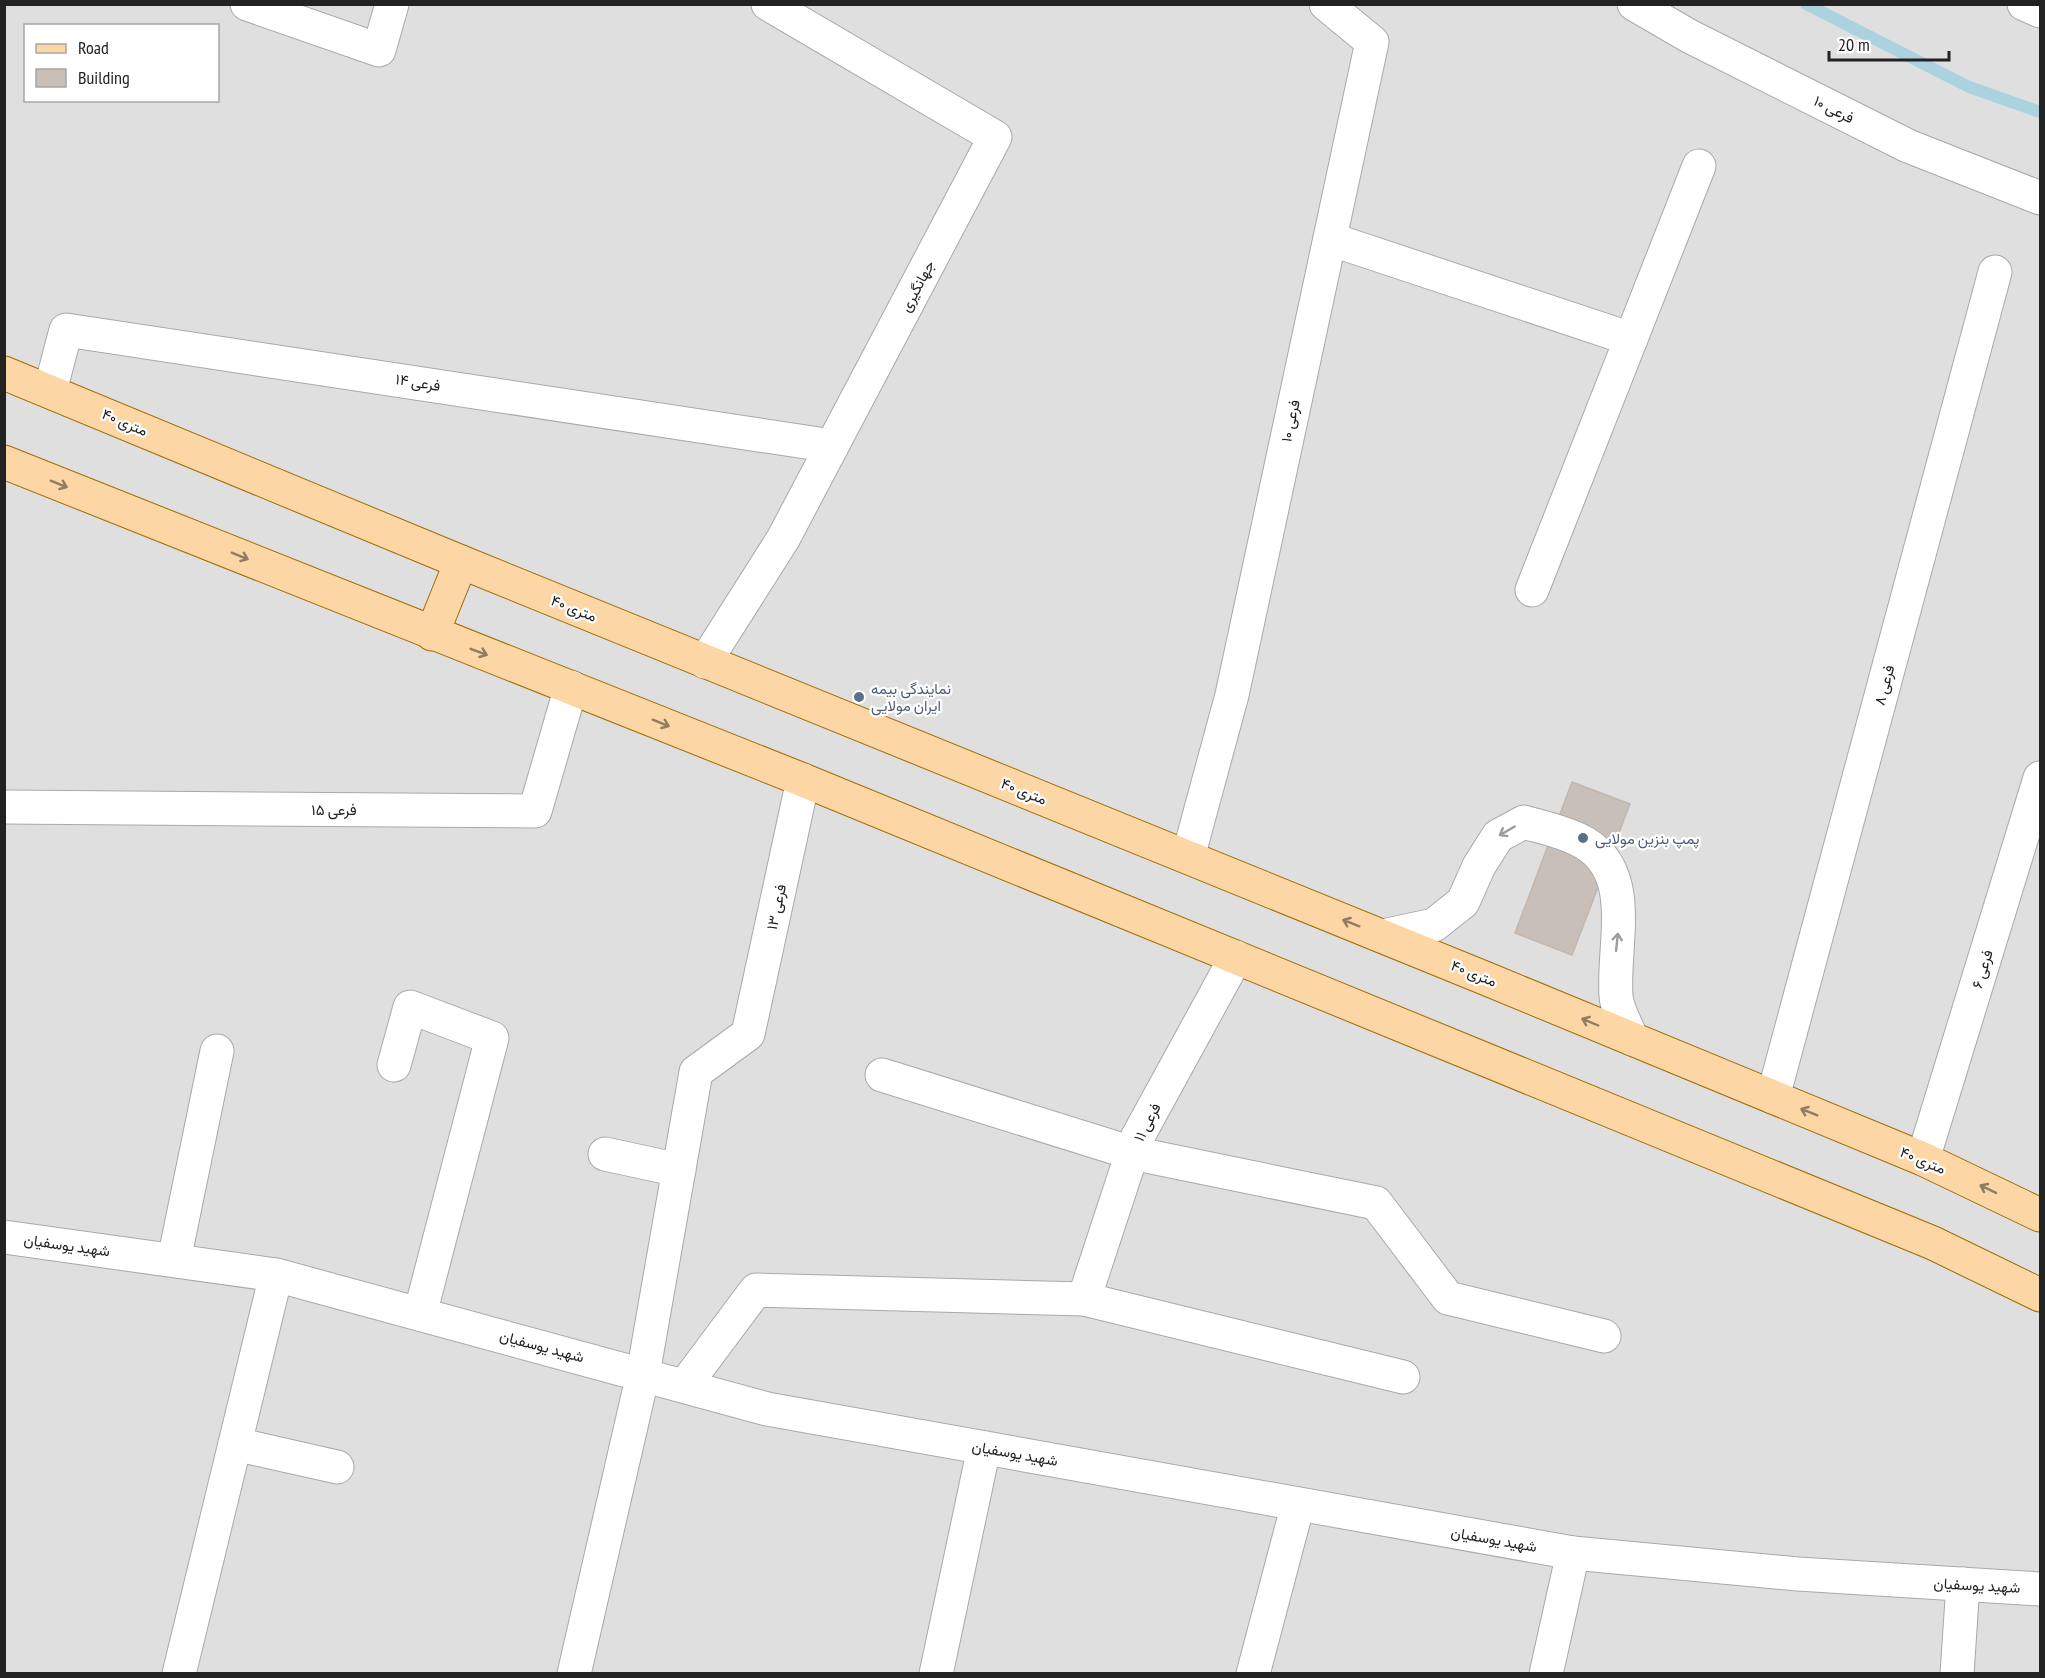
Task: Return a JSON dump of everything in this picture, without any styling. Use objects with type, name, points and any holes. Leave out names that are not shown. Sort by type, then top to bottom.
[{"type":"main road","name":"۴۰ متری","points":[[4,372],[461,562],[1383,936],[1923,1159],[2040,1215]]},
{"type":"main road","points":[[4,462],[804,780],[1933,1243],[2040,1295]]},
{"type":"main road","points":[[432,634],[461,562]]},
{"type":"street","points":[[247,4],[379,50],[392,4]]},
{"type":"street","name":"جهانگیری","points":[[705,662],[783,538],[995,137],[768,4]]},
{"type":"street","name":"فرعی ۱۰","points":[[1188,857],[1232,695],[1372,42],[1326,4]]},
{"type":"street","name":"فرعی ۱۰","points":[[1634,4],[1689,36],[1908,146],[2040,198]]},
{"type":"street","points":[[2025,4],[2040,11]]},
{"type":"street","points":[[1532,590],[1699,166]]},
{"type":"street","points":[[1330,239],[1631,339]]},
{"type":"street","name":"فرعی ۸","points":[[1773,1097],[1995,272]]},
{"type":"street","name":"فرعی ۱۴","points":[[50,391],[66,330],[832,446]]},
{"type":"street","name":"فرعی ۱۵","points":[[4,807],[535,811],[571,687]]},
{"type":"street","name":"فرعی ۶","points":[[1923,1159],[2033,831],[2040,778]]},
{"type":"street","name":"فرعی ۱۳","points":[[679,1170],[696,1072],[748,1034],[804,780]]},
{"type":"street","points":[[1383,936],[1434,925],[1463,902],[1479,866],[1498,836],[1524,822],[1578,839],[1605,860],[1616,883],[1619,927],[1616,999],[1632,1039]]},
{"type":"street","name":"فرعی ۱۱","points":[[1084,1299],[1137,1138],[1236,957]]},
{"type":"street","points":[[394,1065],[410,1007],[492,1038],[420,1314]]},
{"type":"street","points":[[174,1260],[218,1051]]},
{"type":"street","points":[[882,1076],[1132,1153],[1376,1203],[1448,1298],[1604,1336]]},
{"type":"street","points":[[574,1674],[643,1374],[679,1170],[605,1154]]},
{"type":"street","name":"شهید یوسفیان","points":[[4,1237],[276,1275],[767,1409],[1573,1553],[1798,1574],[2040,1588]]},
{"type":"street","points":[[179,1674],[276,1275]]},
{"type":"street","points":[[685,1385],[756,1290],[1084,1299],[1403,1377]]},
{"type":"street","points":[[235,1444],[338,1467]]},
{"type":"street","points":[[936,1674],[984,1448]]},
{"type":"street","points":[[1253,1674],[1298,1504]]},
{"type":"street","points":[[1546,1674],[1573,1553]]},
{"type":"street","points":[[1957,1674],[1963,1584]]},
{"type":"shaded area","points":[[5,5],[2040,5],[2040,1673],[5,1673]]},
{"type":"building","points":[[1572,782],[1630,804],[1572,955],[1515,933]]},
{"type":"waterway","points":[[1806,4],[1969,87],[2040,112]]},
{"type":"place","name":"نمایندگی بیمه ایران مولایی","points":[[859,697]]},
{"type":"place","name":"پمپ بنزین مولایی","points":[[1583,838]]}]
